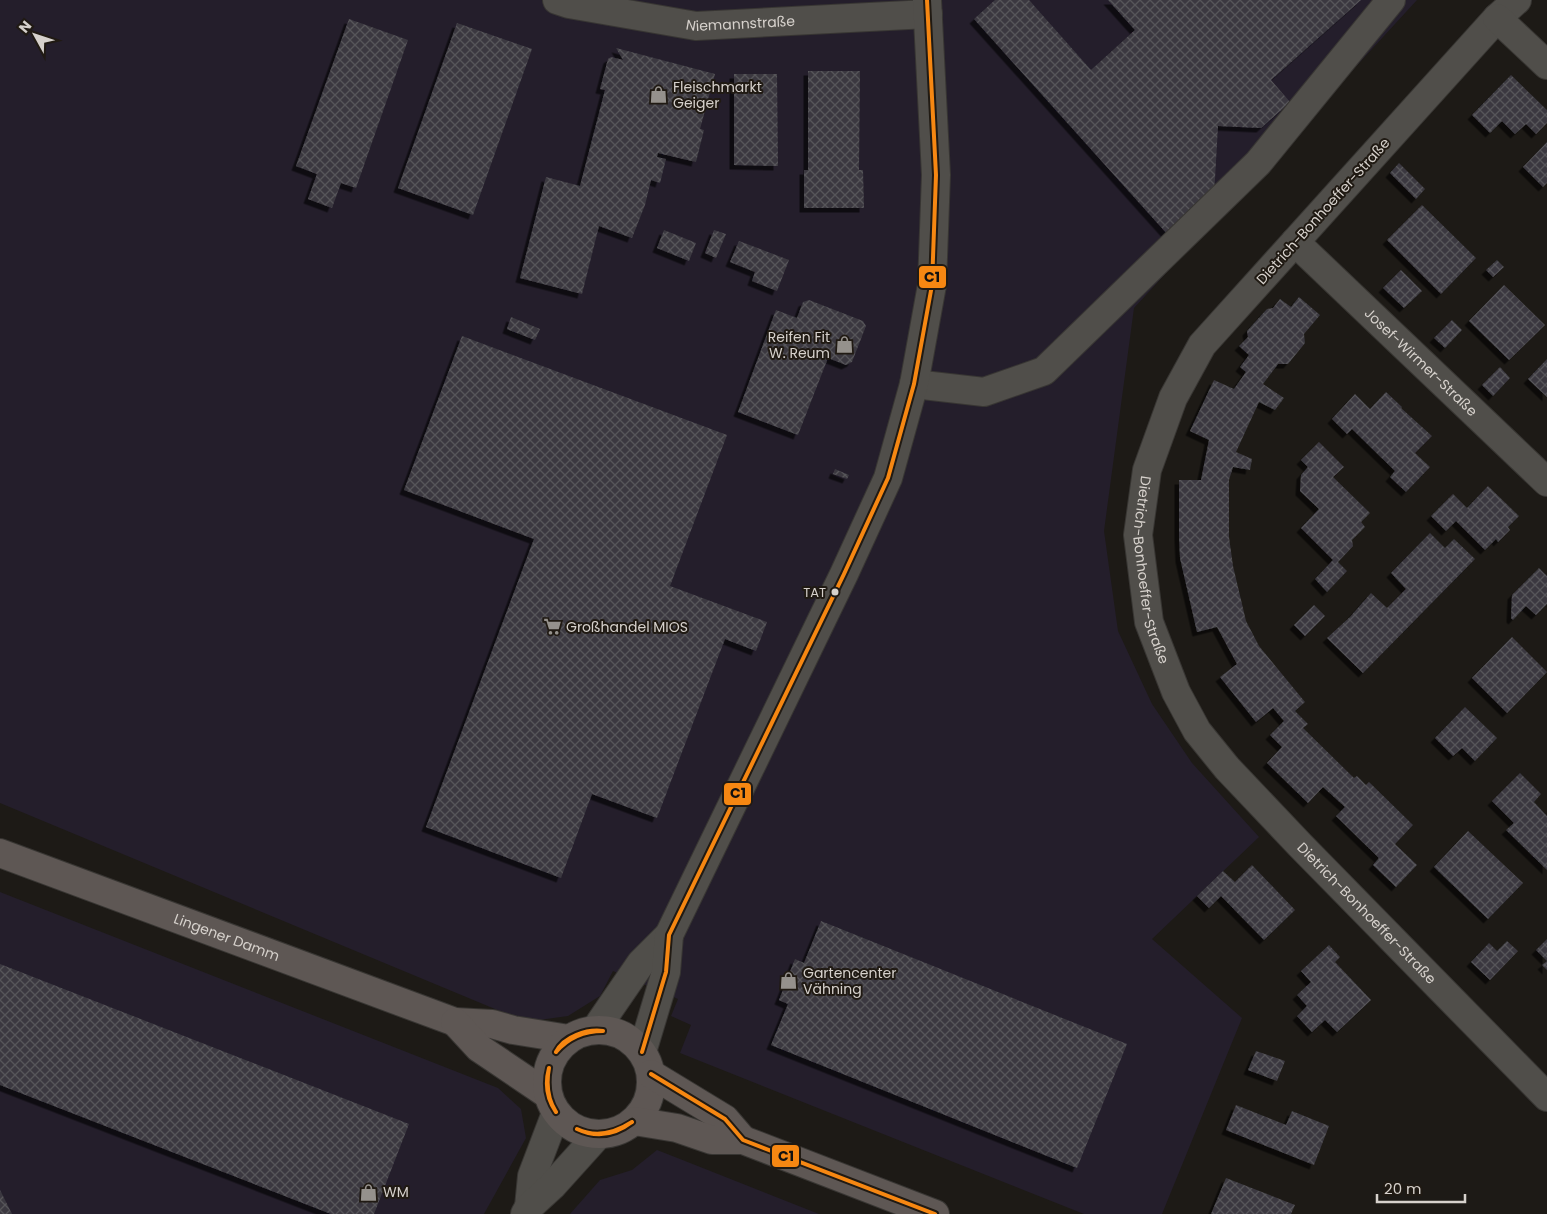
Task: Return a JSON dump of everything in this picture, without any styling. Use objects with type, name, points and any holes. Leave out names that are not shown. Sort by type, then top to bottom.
[{"type":"main road","name":"Lingener Damm","points":[[0,853],[455,1022],[492,1024],[513,1030],[569,1039]]},
{"type":"main road","name":"Lingener Damm","points":[[455,1022],[479,1048],[552,1103]]},
{"type":"main road","points":[[646,1063],[650,1091],[644,1107],[634,1121],[623,1128],[611,1133],[598,1135],[582,1132],[568,1124],[552,1103],[546,1079],[550,1063],[558,1050],[569,1039],[581,1032],[595,1030],[613,1031],[629,1039],[646,1063],[725,1119],[743,1140]]},
{"type":"main road","points":[[634,1121],[677,1128],[712,1140],[743,1140],[936,1214]]},
{"type":"street","name":"Niemannstraße","points":[[557,0],[569,4],[696,26],[928,7]]},
{"type":"street","points":[[914,384],[984,392],[1044,370],[1258,163],[1391,0]]},
{"type":"street","points":[[595,1030],[641,963],[669,935],[836,591],[888,478],[914,384],[932,285],[936,175],[928,7]]},
{"type":"street","points":[[1507,9],[1547,65]]},
{"type":"street","name":"Dietrich-Bonhoeffer-Straße","points":[[1507,9],[1202,346],[1174,398],[1146,470],[1138,535],[1149,622],[1180,700],[1197,731],[1227,768],[1300,845],[1547,1097]]},
{"type":"street","name":"Josef-Wirmer-Straße","points":[[1295,242],[1547,482]]},
{"type":"street","points":[[646,1063],[666,972],[669,935]]},
{"type":"street","points":[[527,1210],[532,1176],[552,1103]]},
{"type":"street","points":[[527,1210],[552,1186],[598,1135]]},
{"type":"shaded area","points":[[0,0],[1417,0],[1134,308],[1104,531],[1118,631],[1152,704],[1192,763],[1259,837],[1152,939],[1242,1018],[1162,1214],[1084,1214],[680,1053],[691,1025],[671,1016],[678,999],[613,971],[600,996],[568,1016],[532,1021],[512,1016],[0,803]]},
{"type":"shaded area","points":[[0,892],[498,1088],[521,1109],[526,1138],[484,1214],[0,1214]]},
{"type":"shaded area","points":[[657,1150],[819,1214],[570,1214],[600,1180],[632,1170]]},
{"type":"building","points":[[995,0],[1029,0],[1091,70],[1135,30],[1108,0],[1361,0],[1271,80],[1290,102],[1261,128],[1218,126],[1214,196],[1169,236],[974,19]]},
{"type":"building","points":[[349,19],[408,40],[356,188],[341,183],[332,208],[308,199],[317,174],[296,166]]},
{"type":"building","points":[[457,23],[532,49],[473,215],[398,188]]},
{"type":"building","points":[[616,48],[715,74],[700,129],[704,130],[696,162],[658,153],[657,157],[666,159],[660,183],[651,180],[645,205],[632,238],[599,226],[582,294],[520,278],[546,177],[580,186],[605,90],[600,89],[608,59],[611,57],[623,60]]},
{"type":"building","points":[[808,71],[860,71],[859,170],[863,170],[864,208],[804,208],[804,170],[808,170]]},
{"type":"building","points":[[734,74],[777,74],[778,166],[734,165]]},
{"type":"building","points":[[1511,75],[1547,110],[1547,123],[1536,134],[1526,124],[1515,134],[1502,121],[1490,133],[1472,115]]},
{"type":"building","points":[[1547,142],[1547,183],[1543,187],[1523,167]]},
{"type":"building","points":[[1399,163],[1425,189],[1416,199],[1390,173]]},
{"type":"building","points":[[1422,205],[1476,258],[1441,294],[1387,240]]},
{"type":"building","points":[[664,230],[696,243],[689,261],[657,248]]},
{"type":"building","points":[[714,230],[726,234],[716,258],[705,253]]},
{"type":"building","points":[[739,241],[789,260],[777,291],[752,281],[755,272],[730,262]]},
{"type":"building","points":[[1497,260],[1504,267],[1493,277],[1486,270]]},
{"type":"building","points":[[1401,270],[1422,291],[1404,308],[1383,288]]},
{"type":"building","points":[[1504,285],[1545,325],[1509,360],[1469,321]]},
{"type":"building","points":[[1299,297],[1320,315],[1304,334],[1305,343],[1288,364],[1278,364],[1263,384],[1284,398],[1275,410],[1259,402],[1236,452],[1252,459],[1250,470],[1233,467],[1229,480],[1229,537],[1233,566],[1246,621],[1259,646],[1305,702],[1295,711],[1308,724],[1303,728],[1354,778],[1357,776],[1366,785],[1369,782],[1413,825],[1395,844],[1417,865],[1396,887],[1373,865],[1379,858],[1336,816],[1345,807],[1323,787],[1308,803],[1267,763],[1282,747],[1270,735],[1284,721],[1273,708],[1256,722],[1220,677],[1237,664],[1217,627],[1197,632],[1180,558],[1179,480],[1201,480],[1209,440],[1190,431],[1214,380],[1234,389],[1246,372],[1240,367],[1249,355],[1239,346],[1248,337],[1247,331],[1267,309],[1273,308],[1280,299],[1291,307]]},
{"type":"building","points":[[809,300],[863,321],[866,326],[852,362],[846,365],[828,358],[798,435],[738,412],[776,310],[797,318],[803,302]]},
{"type":"building","points":[[511,317],[540,329],[535,340],[507,329]]},
{"type":"building","points":[[1452,320],[1462,330],[1445,348],[1434,338]]},
{"type":"building","points":[[462,336],[727,435],[670,586],[767,622],[756,651],[725,639],[657,818],[592,794],[561,878],[426,827],[534,539],[404,490]]},
{"type":"building","points":[[1547,359],[1547,397],[1528,379]]},
{"type":"building","points":[[1500,367],[1510,378],[1493,396],[1482,385]]},
{"type":"building","points":[[1386,392],[1432,436],[1415,453],[1430,467],[1406,492],[1390,477],[1395,471],[1352,429],[1347,434],[1332,419],[1355,394],[1370,409]]},
{"type":"building","points":[[1319,442],[1344,467],[1333,477],[1370,513],[1361,522],[1365,527],[1352,540],[1353,546],[1338,562],[1347,571],[1327,592],[1315,579],[1333,560],[1301,528],[1319,509],[1300,491],[1301,475],[1308,467],[1301,460]]},
{"type":"building","points":[[835,469],[849,475],[847,479],[833,474]]},
{"type":"building","points":[[1488,486],[1519,516],[1508,527],[1510,530],[1498,542],[1496,539],[1485,550],[1456,521],[1446,531],[1431,516],[1453,494],[1467,508]]},
{"type":"building","points":[[1430,533],[1445,548],[1454,539],[1475,559],[1363,673],[1327,638],[1350,617],[1371,593],[1387,608],[1406,589],[1391,573]]},
{"type":"building","points":[[1539,568],[1547,576],[1547,604],[1536,615],[1526,606],[1513,620],[1511,618],[1512,595]]},
{"type":"building","points":[[1314,605],[1325,616],[1305,636],[1294,625]]},
{"type":"building","points":[[1512,637],[1547,672],[1507,713],[1472,678]]},
{"type":"building","points":[[1465,707],[1497,738],[1475,761],[1462,748],[1453,756],[1435,738]]},
{"type":"building","points":[[1520,773],[1541,794],[1534,802],[1547,816],[1547,870],[1506,830],[1514,823],[1492,801]]},
{"type":"building","points":[[1468,831],[1523,883],[1488,919],[1434,867]]},
{"type":"building","points":[[1252,865],[1295,910],[1264,940],[1221,896],[1209,908],[1197,896],[1223,871],[1235,882]]},
{"type":"building","points":[[821,921],[1127,1044],[1077,1168],[771,1045],[788,1004],[779,1000],[795,959],[804,963]]},
{"type":"building","points":[[1547,939],[1547,961],[1536,950]]},
{"type":"building","points":[[1507,941],[1518,951],[1490,980],[1471,962],[1489,943],[1497,951]]},
{"type":"building","points":[[1329,945],[1340,957],[1335,962],[1371,1000],[1337,1032],[1325,1020],[1312,1032],[1297,1016],[1307,1006],[1297,995],[1311,982],[1301,971]]},
{"type":"building","points":[[1547,961],[1547,970],[1542,965]]},
{"type":"building","points":[[0,964],[409,1124],[374,1214],[331,1214],[0,1085]]},
{"type":"building","points":[[1256,1051],[1285,1061],[1277,1081],[1248,1070]]},
{"type":"building","points":[[1236,1105],[1286,1125],[1292,1111],[1329,1126],[1314,1165],[1226,1130]]},
{"type":"building","points":[[1226,1178],[1295,1205],[1291,1214],[1211,1214]]},
{"type":"building","points":[[0,1190],[12,1214],[0,1214]]},
{"type":"transit line","name":"C1","points":[[642,1052],[666,972],[669,935],[844,574],[888,478],[914,384],[932,285],[936,175],[927,0]]},
{"type":"transit line","name":"C1","points":[[556,1052],[564,1042],[576,1035],[590,1031],[603,1031]]},
{"type":"transit line","name":"C1","points":[[556,1052],[577,1036],[603,1031]]},
{"type":"transit line","name":"C1","points":[[549,1068],[548,1091],[556,1112]]},
{"type":"transit line","name":"C1","points":[[549,1068],[547,1079],[548,1091],[556,1112]]},
{"type":"transit line","name":"C1","points":[[651,1074],[725,1119],[743,1140],[935,1214]]},
{"type":"transit line","name":"C1","points":[[577,1129],[598,1134],[619,1129],[632,1122]]},
{"type":"transit line","name":"C1","points":[[577,1129],[591,1134],[605,1134],[619,1130],[632,1122]]},
{"type":"place","name":"Fleischmarkt Geiger","points":[[659,95]]},
{"type":"place","name":"Reifen Fit W. Reum","points":[[844,345]]},
{"type":"place","name":"TAT","points":[[835,592]]},
{"type":"place","name":"Großhandel MIOS","points":[[552,627]]},
{"type":"place","name":"Gartencenter Vähning","points":[[789,981]]},
{"type":"place","name":"WM","points":[[369,1192]]}]
